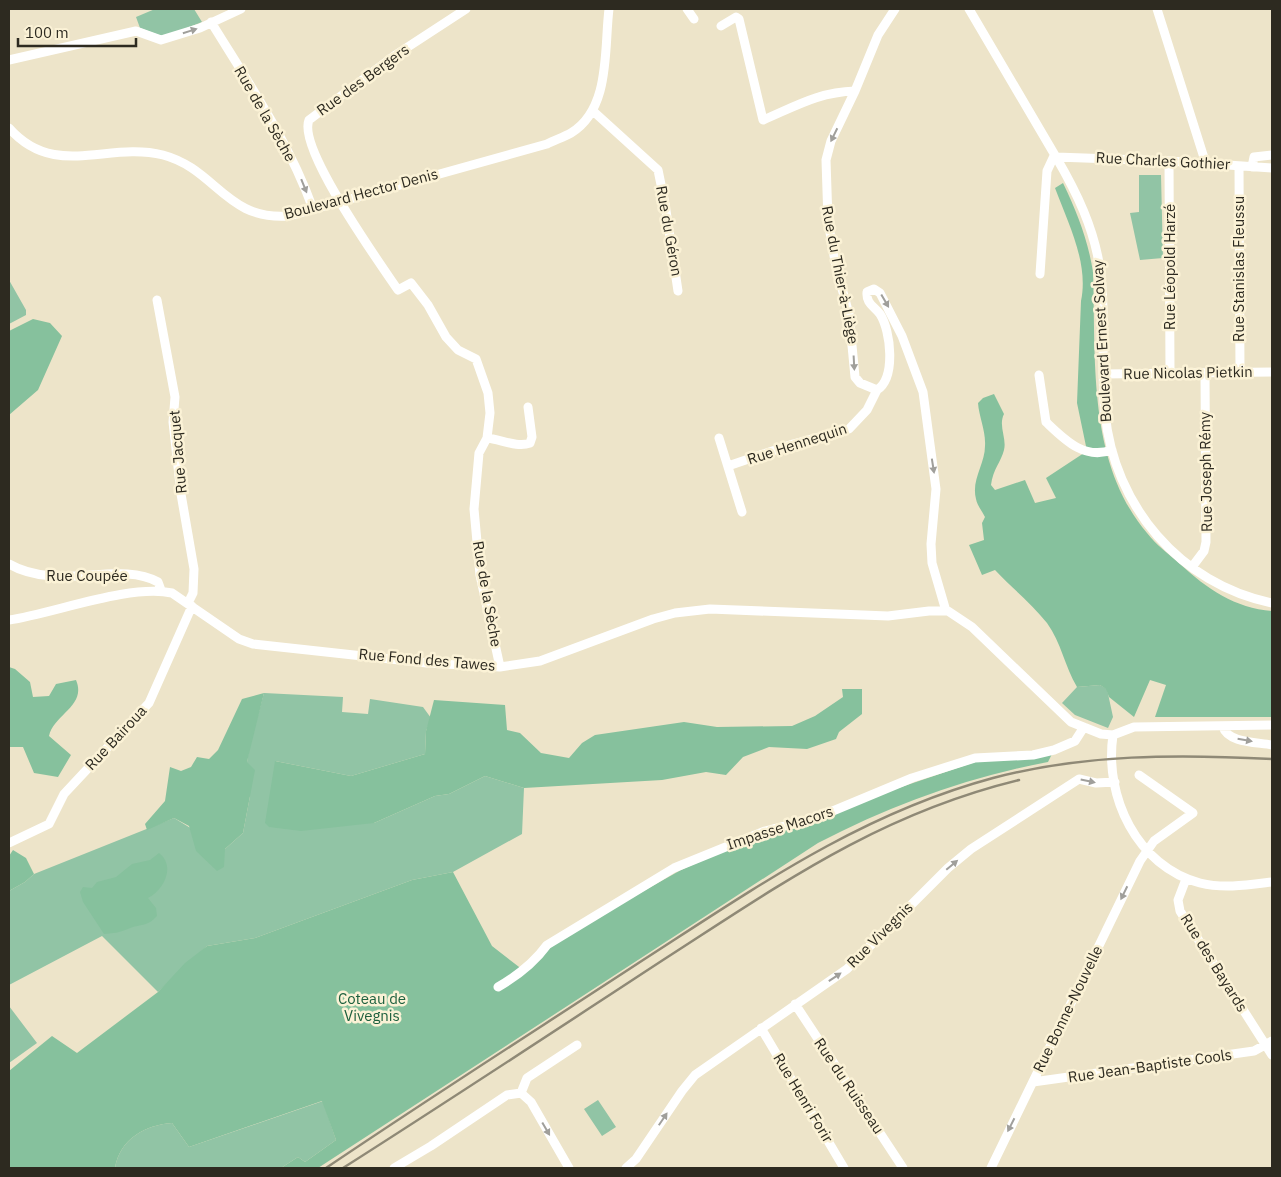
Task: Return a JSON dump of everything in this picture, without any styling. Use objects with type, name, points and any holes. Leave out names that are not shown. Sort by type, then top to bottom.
[{"type":"street","points":[[9,60],[136,31],[161,40],[200,28],[241,9]]},
{"type":"street","name":"Rue des Bergers","points":[[338,201],[310,141],[306,126],[309,120],[394,56],[466,9]]},
{"type":"street","name":"Boulevard Hector Denis","points":[[9,128],[34,148],[56,156],[78,158],[135,152],[175,159],[200,173],[232,202],[259,214],[289,216],[547,144],[573,132],[593,111],[602,84],[609,9]]},
{"type":"street","points":[[687,9],[694,19]]},
{"type":"street","name":"Rue du Thier-à-Liège","points":[[895,9],[878,34],[855,91],[828,149],[825,196],[832,246],[853,335],[855,377],[860,383],[877,390],[884,385],[890,369],[886,327],[880,314],[868,302],[866,297],[867,292],[874,289],[880,293],[902,336],[923,392],[936,489],[931,544],[932,563],[946,610]]},
{"type":"street","name":"Boulevard Ernest Solvay","points":[[969,9],[1055,156],[1083,208],[1094,236],[1101,279],[1105,414],[1112,450],[1122,482],[1142,517],[1164,544],[1192,567],[1210,580],[1236,593],[1272,603]]},
{"type":"street","points":[[1157,9],[1206,164]]},
{"type":"street","points":[[721,26],[736,17],[739,19],[763,120],[822,95],[833,92],[855,91]]},
{"type":"street","name":"Rue de la Sèche","points":[[211,22],[284,144],[300,176],[313,209]]},
{"type":"street","name":"Rue du Géron","points":[[593,111],[658,170],[666,204],[678,291]]},
{"type":"street","points":[[1252,166],[1254,157],[1272,155]]},
{"type":"street","points":[[1040,274],[1047,171],[1055,156]]},
{"type":"street","name":"Rue Charles Gothier","points":[[1055,156],[1272,168]]},
{"type":"street","name":"Rue Léopold Harzé","points":[[1169,161],[1170,373]]},
{"type":"street","name":"Rue Stanislas Fleussu","points":[[1239,166],[1240,372]]},
{"type":"street","name":"Rue de la Sèche","points":[[338,201],[398,290],[411,283],[428,305],[446,337],[458,350],[476,359],[488,393],[490,413],[487,438],[479,453],[474,510],[480,574],[500,667]]},
{"type":"street","name":"Rue Jacquet","points":[[156,300],[175,397],[173,422],[181,494],[194,569],[190,605]]},
{"type":"street","name":"Rue Nicolas Pietkin","points":[[1104,374],[1272,372]]},
{"type":"street","name":"Rue Joseph Rémy","points":[[1192,567],[1204,551],[1206,542],[1205,373]]},
{"type":"street","points":[[1039,375],[1046,422],[1069,443],[1095,455],[1112,450]]},
{"type":"street","name":"Rue Hennequin","points":[[728,466],[849,429],[867,410],[877,390]]},
{"type":"street","points":[[487,438],[500,439],[521,446],[530,443],[532,437],[528,407]]},
{"type":"street","points":[[719,438],[742,512]]},
{"type":"street","name":"Rue Coupée","points":[[9,564],[34,575],[50,577],[143,576],[158,582],[161,590]]},
{"type":"street","points":[[9,620],[38,615],[114,596],[161,590]]},
{"type":"street","name":"Rue Fond des Tawes","points":[[161,590],[172,592],[239,639],[253,644],[427,663],[500,667],[540,661],[653,619],[675,613],[710,609],[888,616],[946,610]]},
{"type":"street","name":"Rue Bairoua","points":[[9,842],[49,824],[64,794],[149,703],[190,605]]},
{"type":"street","points":[[946,610],[972,627],[1071,722],[1113,740]]},
{"type":"street","points":[[1113,740],[1134,727],[1272,725]]},
{"type":"street","points":[[1223,727],[1225,733],[1231,738],[1272,745]]},
{"type":"street","name":"Impasse Macors","points":[[498,987],[515,977],[547,945],[674,868],[694,858],[765,831],[816,818],[912,778],[975,758],[1033,755],[1054,750],[1075,741],[1084,728]]},
{"type":"street","points":[[1113,740],[1114,779],[1121,809],[1126,821],[1146,850],[1157,861],[1186,879],[1223,886],[1272,882]]},
{"type":"street","points":[[1139,775],[1193,813],[1154,840],[1146,850]]},
{"type":"street","name":"Rue Vivegnis","points":[[626,1168],[636,1160],[682,1091],[695,1075],[860,958],[948,868],[984,839],[1035,809],[1079,779],[1096,783],[1114,779]]},
{"type":"street","name":"Rue Bonne-Nouvelle","points":[[991,1168],[1146,850]]},
{"type":"street","name":"Rue des Bayards","points":[[1186,879],[1178,900],[1180,911],[1269,1043],[1272,1055]]},
{"type":"street","name":"Rue du Ruisseau","points":[[795,1004],[904,1168]]},
{"type":"street","name":"Rue Henri Forir","points":[[761,1028],[844,1168]]},
{"type":"street","name":"Rue Jean-Baptiste Cools","points":[[1033,1082],[1254,1051],[1269,1043]]},
{"type":"street","points":[[521,1093],[527,1078],[577,1045]]},
{"type":"street","points":[[394,1168],[431,1146],[507,1094],[521,1093],[531,1102],[569,1168]]},
{"type":"street","points":[[636,1160],[641,1168]]},
{"type":"green space","points":[[155,9],[194,9],[202,22],[164,37],[140,28],[136,17]]},
{"type":"green space","points":[[1139,175],[1161,175],[1163,258],[1140,260],[1130,213],[1139,212]]},
{"type":"green space","points":[[1063,183],[1081,226],[1093,272],[1094,340],[1099,408],[1104,442],[1114,474],[1128,505],[1147,533],[1190,573],[1222,596],[1246,606],[1272,611],[1272,717],[1155,717],[1166,685],[1150,680],[1134,717],[1109,697],[1106,689],[1100,685],[1077,687],[1056,638],[1047,623],[995,570],[982,575],[969,545],[984,540],[982,523],[985,517],[977,503],[975,492],[985,446],[978,403],[983,398],[994,394],[1004,414],[1002,423],[1005,446],[993,474],[991,485],[995,490],[1025,480],[1035,503],[1056,498],[1046,478],[1087,451],[1077,403],[1083,287],[1082,272],[1076,243],[1055,188]]},
{"type":"green space","points":[[9,280],[26,310],[26,315],[9,324]]},
{"type":"green space","points":[[33,319],[50,323],[62,336],[38,390],[9,415],[9,331]]},
{"type":"green space","points":[[9,667],[15,669],[30,682],[33,697],[49,696],[56,684],[76,680],[77,697],[52,728],[49,736],[71,755],[58,777],[34,773],[23,747],[9,747]]},
{"type":"green space","points":[[1100,685],[1107,689],[1113,717],[1108,728],[1075,715],[1062,703],[1077,687]]},
{"type":"green space","points":[[842,689],[862,689],[862,714],[839,732],[836,739],[807,749],[769,747],[743,757],[726,775],[706,772],[662,780],[524,788],[485,776],[449,794],[435,796],[374,823],[301,831],[269,827],[265,823],[275,761],[351,776],[425,754],[426,731],[434,700],[505,705],[507,730],[520,733],[541,753],[569,758],[582,743],[595,735],[684,722],[717,727],[792,726],[815,716],[843,697]]},
{"type":"green space","points":[[264,693],[343,697],[342,712],[368,714],[370,699],[423,707],[431,718],[426,731],[425,754],[351,776],[275,761],[374,823],[435,796],[449,794],[485,776],[524,788],[522,834],[453,872],[412,880],[255,938],[207,946],[158,992],[102,936],[9,985],[9,891],[25,882],[34,874],[174,818],[225,849],[243,833],[250,796],[247,762]]},
{"type":"green space","points":[[264,693],[247,762],[255,770],[243,833],[225,849],[224,867],[217,871],[196,851],[189,826],[174,818],[147,830],[145,824],[165,801],[170,767],[181,771],[191,767],[197,757],[209,759],[218,750],[242,699]]},
{"type":"green space","name":"Coteau de Vivegnis","points":[[1052,754],[1048,762],[988,776],[930,794],[873,816],[818,843],[318,1168],[281,1168],[298,1157],[305,1162],[336,1140],[322,1101],[189,1147],[172,1123],[152,1127],[135,1135],[128,1142],[122,1149],[115,1168],[9,1168],[9,1071],[52,1036],[77,1053],[158,992],[185,963],[207,946],[255,938],[412,880],[453,872],[492,946],[523,970],[547,945],[681,870],[757,836],[975,762]]},
{"type":"green space","points":[[13,850],[26,858],[34,874],[25,882],[9,891],[9,856]]},
{"type":"green space","points":[[159,853],[167,864],[166,877],[159,889],[148,898],[156,908],[157,916],[146,924],[119,932],[104,934],[83,902],[80,892],[83,887],[92,888],[97,882],[116,877],[132,864],[150,860]]},
{"type":"green space","points":[[9,1006],[37,1043],[9,1063]]},
{"type":"green space","points":[[598,1100],[616,1127],[602,1136],[584,1109]]},
{"type":"green space","points":[[323,1101],[336,1140],[305,1162],[298,1157],[281,1168],[115,1168],[122,1149],[128,1142],[143,1130],[152,1127],[172,1123],[189,1147]]},
{"type":"railway","points":[[326,1168],[765,882],[852,833],[897,812],[944,793],[993,778],[1062,764],[1166,756],[1272,759]]},
{"type":"railway","points":[[343,1168],[663,960],[833,854],[921,812],[968,794],[1019,780]]}]
